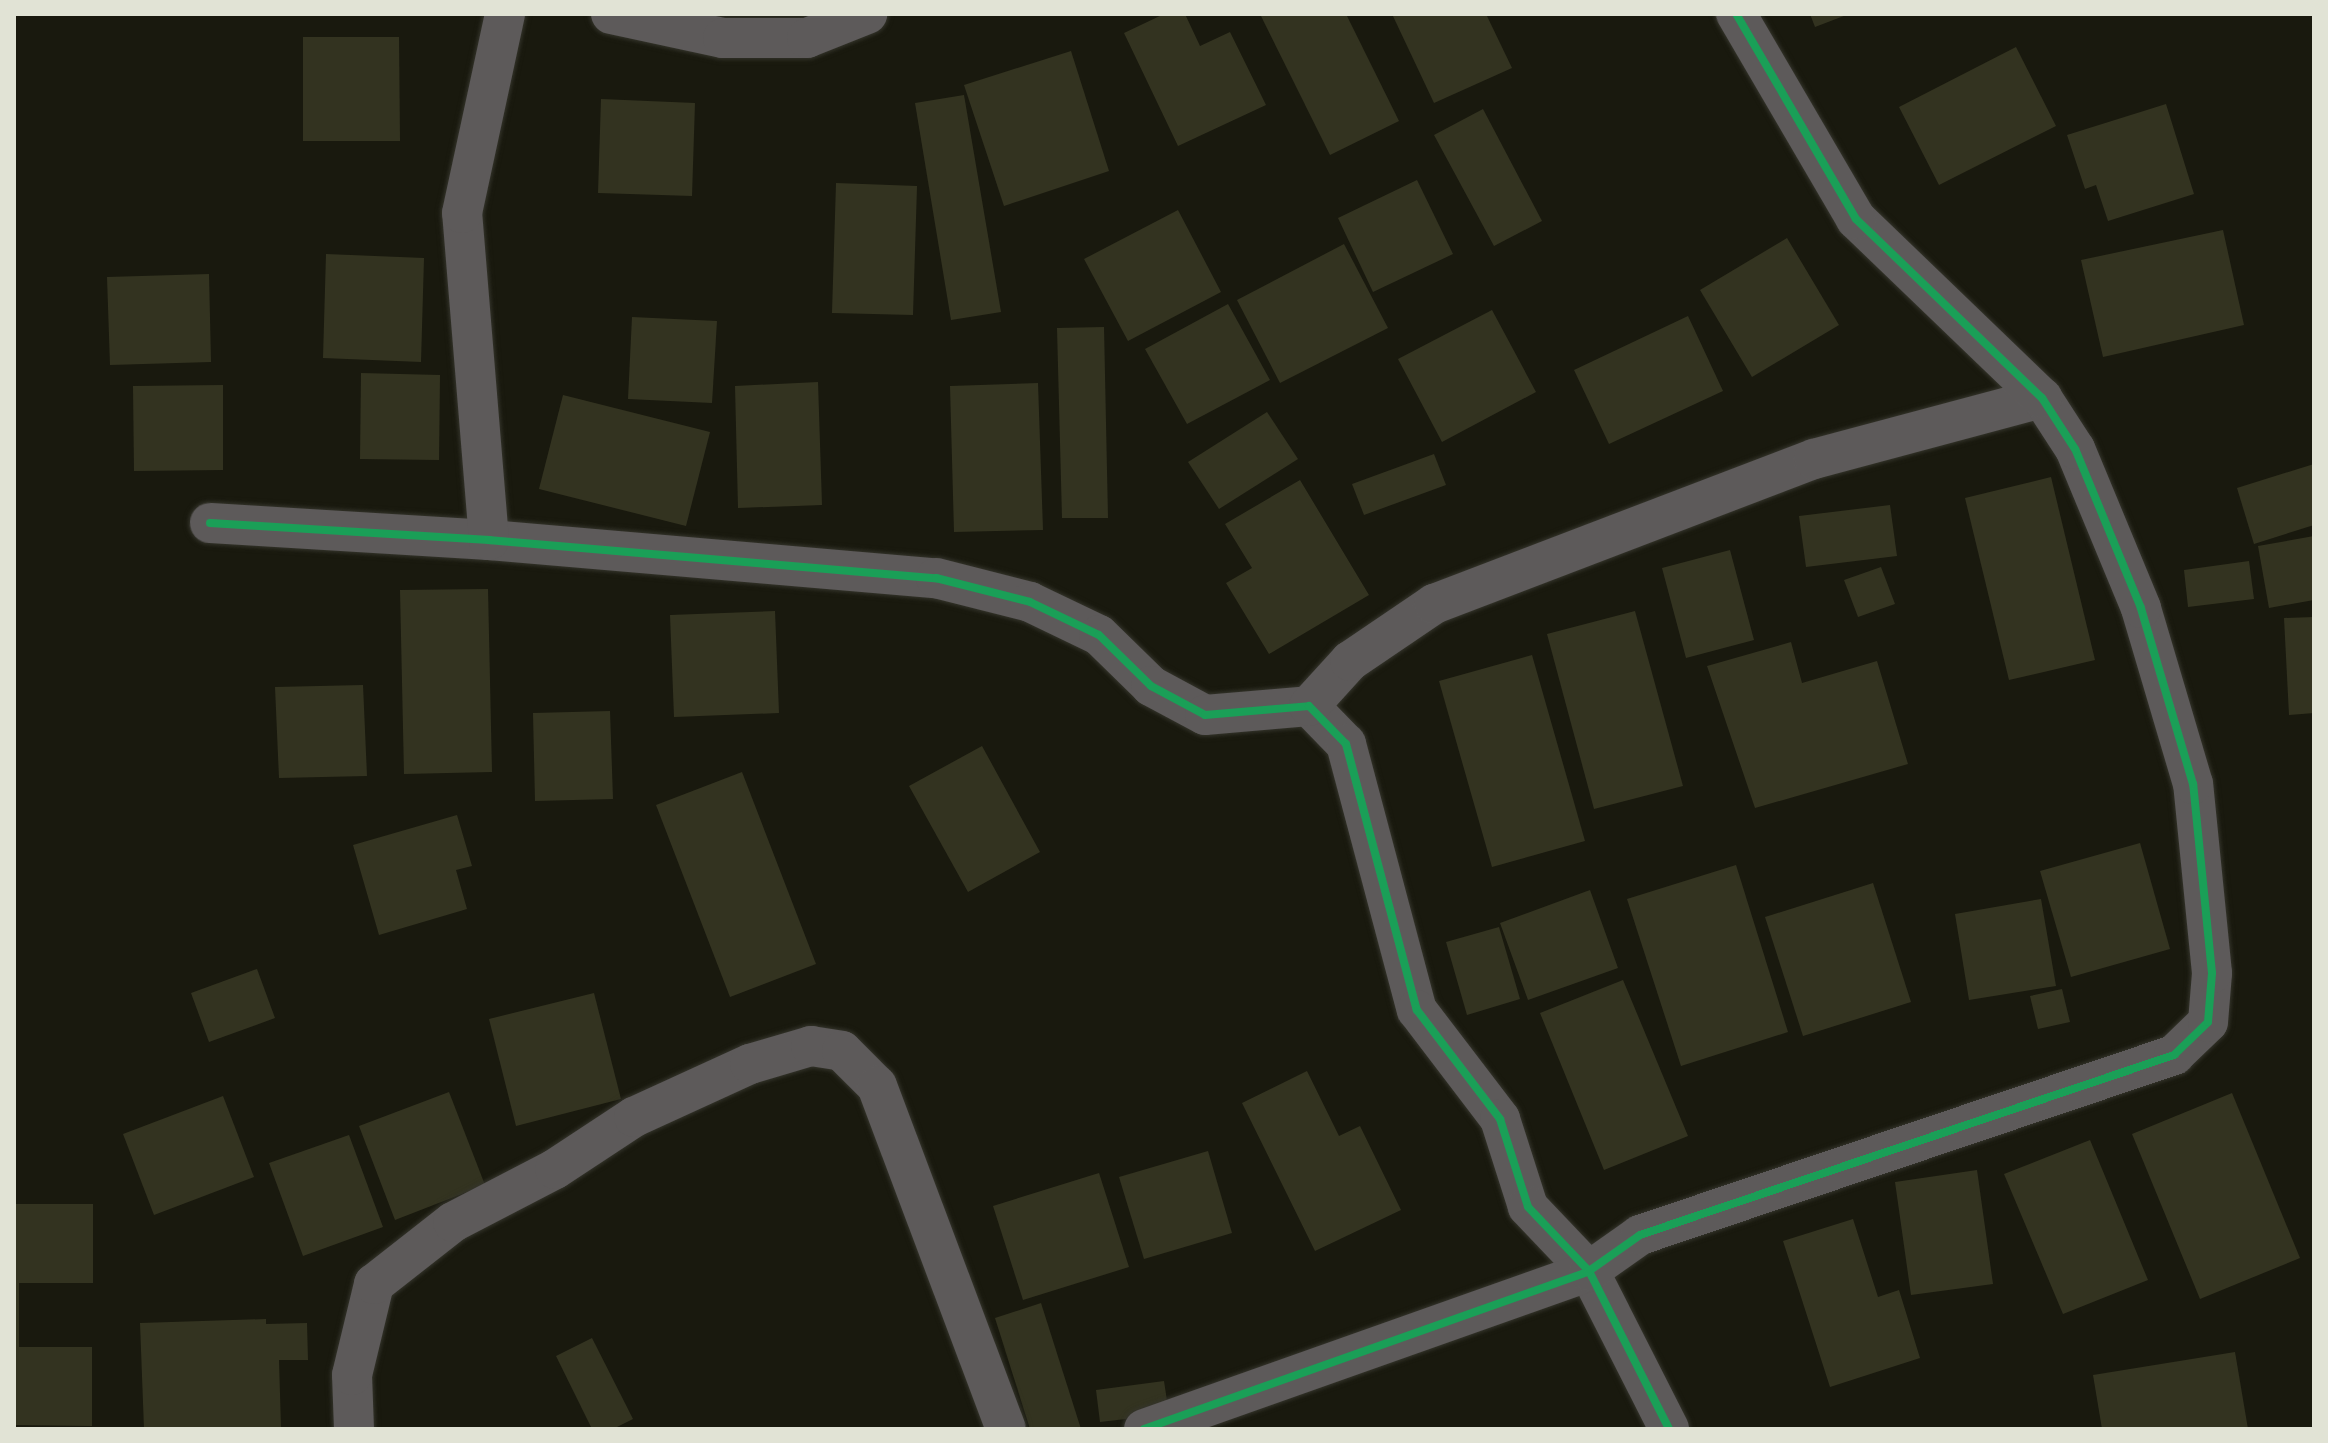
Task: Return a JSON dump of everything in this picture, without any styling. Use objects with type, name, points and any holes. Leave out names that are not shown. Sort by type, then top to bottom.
[{"type":"street","points":[[489,540],[462,213],[505,14]]},
{"type":"street","points":[[611,14],[723,38],[807,38],[867,14]]},
{"type":"street","points":[[1144,1429],[1589,1271],[1640,1235],[2174,1055],[2208,1022],[2212,973],[2193,784],[2141,608],[2075,449],[2042,398],[1856,219],[1736,14]]},
{"type":"street","points":[[210,523],[489,540],[936,578],[1030,602],[1099,635],[1151,686],[1205,715],[1309,706],[1350,661],[1434,604],[1814,459],[2042,398]]},
{"type":"street","points":[[1309,706],[1346,744],[1417,1010],[1500,1119],[1528,1207],[1589,1271],[1669,1429]]},
{"type":"street","points":[[354,1429],[352,1375],[374,1284],[453,1222],[555,1169],[634,1117],[750,1064],[811,1046],[842,1051],[877,1086],[1006,1429]]},
{"type":"building","points":[[1164,14],[1185,14],[1200,46],[1230,32],[1266,105],[1178,146],[1124,33]]},
{"type":"building","points":[[1260,14],[1346,14],[1399,121],[1330,155]]},
{"type":"building","points":[[1392,14],[1486,14],[1512,68],[1434,103]]},
{"type":"building","points":[[1810,14],[1849,14],[1815,27]]},
{"type":"building","points":[[303,37],[399,37],[400,141],[303,141]]},
{"type":"building","points":[[2016,47],[2056,126],[1939,185],[1899,107]]},
{"type":"building","points":[[1071,51],[1109,171],[1004,206],[964,85]]},
{"type":"building","points":[[964,95],[1001,312],[951,320],[915,103]]},
{"type":"building","points":[[601,99],[695,103],[692,196],[598,193]]},
{"type":"building","points":[[2166,104],[2194,194],[2108,221],[2096,185],[2085,189],[2067,135]]},
{"type":"building","points":[[1483,109],[1542,221],[1494,246],[1434,135]]},
{"type":"building","points":[[1417,180],[1453,254],[1373,292],[1338,218]]},
{"type":"building","points":[[836,183],[917,186],[913,315],[832,313]]},
{"type":"building","points":[[1178,210],[1221,292],[1128,341],[1084,259]]},
{"type":"building","points":[[2223,230],[2244,325],[2103,357],[2081,260]]},
{"type":"building","points":[[1787,238],[1839,325],[1752,377],[1700,290]]},
{"type":"building","points":[[1344,244],[1388,328],[1280,383],[1237,300]]},
{"type":"building","points":[[326,254],[424,258],[421,362],[323,358]]},
{"type":"building","points":[[209,274],[211,362],[110,365],[107,277]]},
{"type":"building","points":[[1228,304],[1270,380],[1187,424],[1145,349]]},
{"type":"building","points":[[1492,310],[1536,392],[1442,442],[1398,359]]},
{"type":"building","points":[[1688,316],[1723,391],[1609,444],[1574,370]]},
{"type":"building","points":[[632,317],[717,321],[712,403],[628,399]]},
{"type":"building","points":[[1104,327],[1108,518],[1062,518],[1057,328]]},
{"type":"building","points":[[361,373],[440,375],[439,460],[360,459]]},
{"type":"building","points":[[818,382],[822,505],[738,508],[735,386]]},
{"type":"building","points":[[1038,383],[1043,530],[954,532],[950,386]]},
{"type":"building","points":[[223,385],[223,470],[134,471],[133,386]]},
{"type":"building","points":[[563,395],[710,432],[686,526],[539,489]]},
{"type":"building","points":[[1267,412],[1298,459],[1219,509],[1188,462]]},
{"type":"building","points":[[1434,454],[1446,485],[1364,515],[1352,484]]},
{"type":"building","points":[[2314,464],[2314,525],[2254,544],[2237,488]]},
{"type":"building","points":[[2051,477],[2095,660],[2009,680],[1965,498]]},
{"type":"building","points":[[1300,480],[1369,595],[1269,654],[1226,583],[1252,568],[1225,524]]},
{"type":"building","points":[[1890,505],[1897,556],[1806,567],[1799,516]]},
{"type":"building","points":[[2314,536],[2314,600],[2269,608],[2258,546]]},
{"type":"building","points":[[1730,550],[1754,640],[1686,658],[1662,568]]},
{"type":"building","points":[[2249,561],[2254,599],[2188,607],[2184,570]]},
{"type":"building","points":[[1881,567],[1895,604],[1858,617],[1844,580]]},
{"type":"building","points":[[488,589],[492,772],[404,774],[400,590]]},
{"type":"building","points":[[775,611],[779,713],[674,717],[670,615]]},
{"type":"building","points":[[1635,611],[1683,786],[1594,809],[1547,634]]},
{"type":"building","points":[[2314,617],[2314,713],[2289,715],[2284,618]]},
{"type":"building","points":[[1791,642],[1802,683],[1877,661],[1908,764],[1755,808],[1707,666]]},
{"type":"building","points":[[1532,655],[1585,841],[1492,867],[1439,681]]},
{"type":"building","points":[[363,685],[367,776],[279,778],[275,687]]},
{"type":"building","points":[[610,711],[613,799],[535,801],[533,713]]},
{"type":"building","points":[[982,746],[1040,852],[968,892],[909,786]]},
{"type":"building","points":[[742,772],[816,964],[730,997],[656,805]]},
{"type":"building","points":[[457,815],[472,866],[456,870],[467,909],[379,935],[353,845]]},
{"type":"building","points":[[2140,843],[2170,949],[2071,977],[2040,871]]},
{"type":"building","points":[[1736,865],[1788,1032],[1681,1066],[1627,899]]},
{"type":"building","points":[[1873,883],[1911,1002],[1803,1036],[1765,917]]},
{"type":"building","points":[[1590,890],[1618,968],[1528,1000],[1500,923]]},
{"type":"building","points":[[2041,899],[2056,986],[1969,1000],[1955,914]]},
{"type":"building","points":[[1499,927],[1520,999],[1467,1015],[1446,942]]},
{"type":"building","points":[[257,969],[275,1018],[209,1042],[191,993]]},
{"type":"building","points":[[1623,980],[1688,1136],[1604,1170],[1540,1013]]},
{"type":"building","points":[[2062,989],[2070,1022],[2038,1029],[2030,996]]},
{"type":"building","points":[[594,993],[621,1099],[516,1126],[489,1019]]},
{"type":"building","points":[[1307,1071],[1339,1136],[1360,1126],[1401,1210],[1315,1251],[1242,1103]]},
{"type":"building","points":[[449,1092],[485,1185],[395,1220],[359,1126]]},
{"type":"building","points":[[2232,1093],[2300,1258],[2200,1299],[2132,1134]]},
{"type":"building","points":[[223,1096],[254,1177],[154,1215],[123,1134]]},
{"type":"building","points":[[349,1135],[383,1227],[303,1256],[269,1163]]},
{"type":"building","points":[[2090,1140],[2148,1280],[2063,1314],[2004,1174]]},
{"type":"building","points":[[1208,1151],[1232,1233],[1144,1259],[1119,1177]]},
{"type":"building","points":[[1977,1170],[1993,1284],[1911,1295],[1895,1182]]},
{"type":"building","points":[[1099,1173],[1129,1267],[1023,1300],[993,1206]]},
{"type":"building","points":[[14,1204],[93,1204],[93,1283],[19,1283],[19,1347],[92,1347],[92,1426],[14,1425]]},
{"type":"building","points":[[1853,1219],[1878,1297],[1899,1290],[1920,1358],[1830,1387],[1783,1241]]},
{"type":"building","points":[[1041,1303],[1081,1429],[1030,1429],[995,1318]]},
{"type":"building","points":[[266,1319],[266,1324],[307,1323],[308,1360],[279,1360],[281,1428],[144,1429],[140,1323]]},
{"type":"building","points":[[592,1338],[633,1419],[613,1429],[592,1429],[556,1356]]},
{"type":"building","points":[[2235,1352],[2248,1429],[2102,1429],[2093,1375]]},
{"type":"building","points":[[1164,1381],[1169,1414],[1100,1422],[1096,1390]]},
{"type":"cycle path","points":[[1144,1429],[1589,1271],[1640,1235],[2174,1055],[2208,1022],[2212,973],[2193,784],[2141,608],[2075,449],[2042,398],[1856,219],[1736,14]]},
{"type":"cycle path","points":[[210,523],[489,540],[936,578],[1030,602],[1099,635],[1151,686],[1205,715],[1309,706],[1346,744],[1417,1010],[1500,1119],[1528,1207],[1589,1271],[1669,1429]]}]
